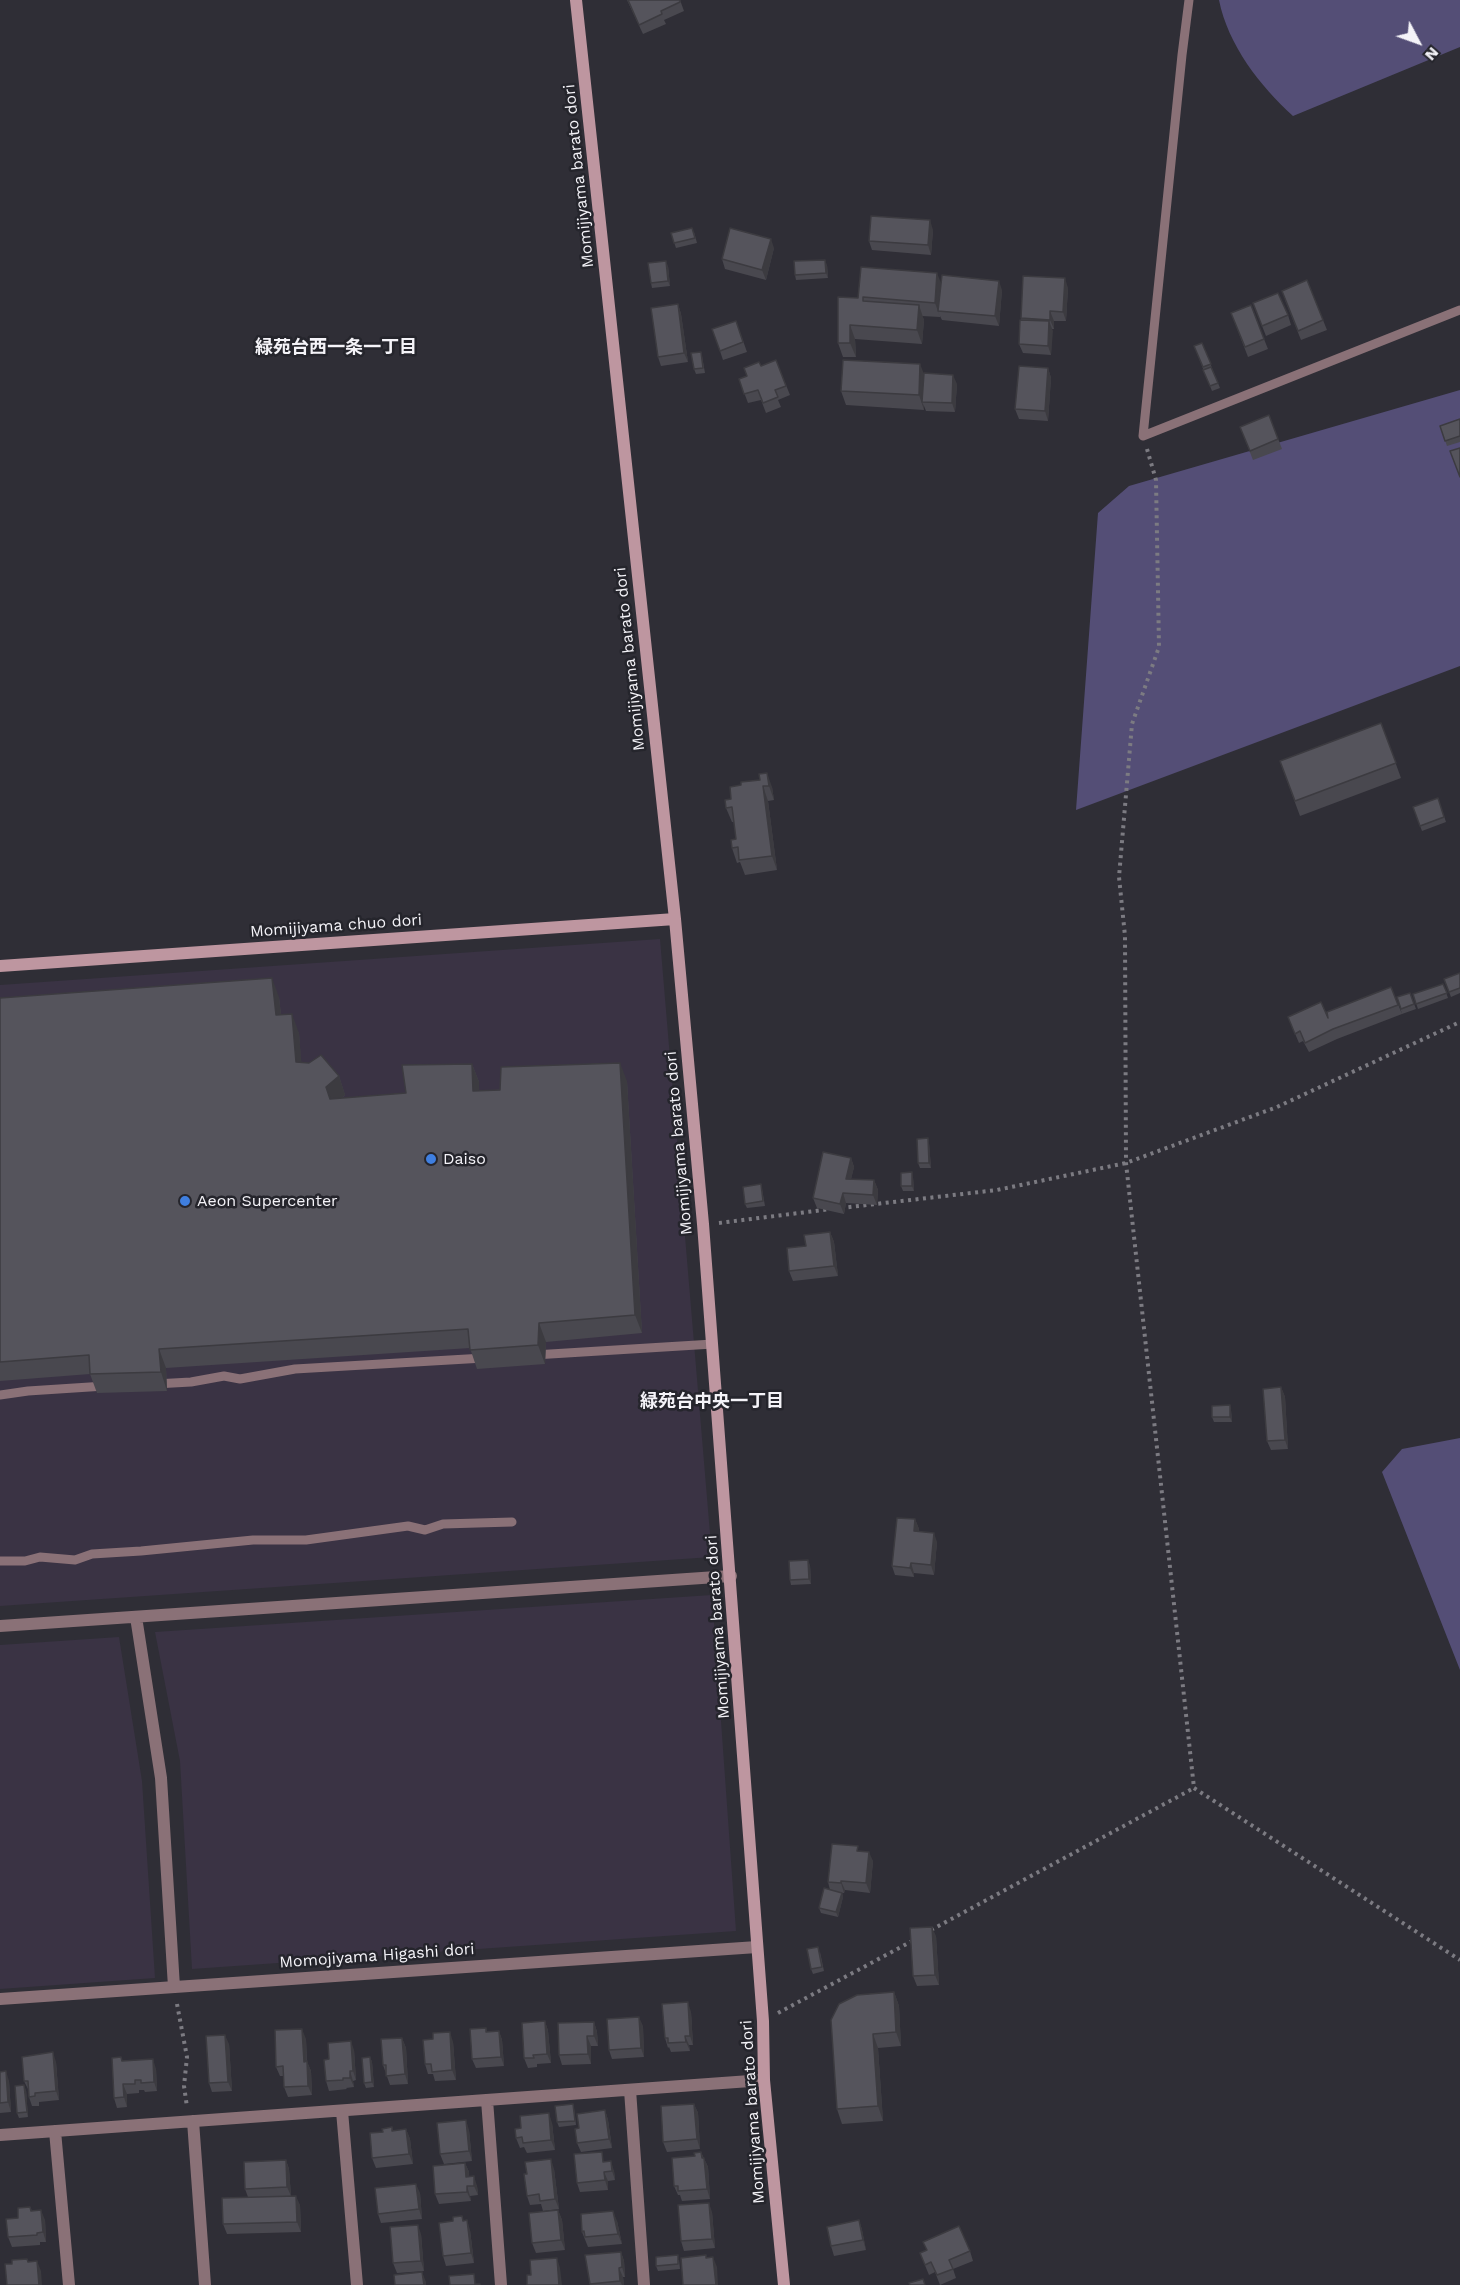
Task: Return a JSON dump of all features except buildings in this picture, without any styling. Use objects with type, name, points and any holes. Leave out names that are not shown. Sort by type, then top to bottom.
[{"type":"street","name":"Momijiyama barato dori","points":[[576,0],[675,919],[704,1224],[763,2021],[764,2080],[784,2285]]},
{"type":"street","name":"Momijiyama chuo dori","points":[[0,966],[675,919]]},
{"type":"street","points":[[0,1626],[731,1576]]},
{"type":"street","points":[[136,1617],[161,1778],[174,1987]]},
{"type":"street","name":"Momojiyama Higashi dori","points":[[0,1999],[757,1947]]},
{"type":"street","points":[[0,2135],[764,2080]]},
{"type":"street","points":[[630,2090],[644,2285]]},
{"type":"street","points":[[487,2100],[501,2285]]},
{"type":"street","points":[[342,2111],[357,2285]]},
{"type":"street","points":[[193,2121],[206,2285]]},
{"type":"street","points":[[55,2131],[69,2285]]},
{"type":"lane","points":[[1189,0],[1143,436],[1460,310]]},
{"type":"lane","points":[[518,1356],[713,1344]]},
{"type":"lane","points":[[143,1384],[190,1382],[224,1376],[240,1379],[295,1370],[495,1357]]},
{"type":"lane","points":[[0,1395],[112,1386]]},
{"type":"lane","points":[[0,1561],[25,1561],[40,1557],[75,1560],[92,1554],[253,1540],[306,1540],[408,1526],[425,1530],[443,1524],[512,1522]]},
{"type":"path","points":[[1143,436],[1155,480],[1159,647],[1132,724],[1119,877],[1125,936],[1126,1163],[1194,1788]]},
{"type":"path","points":[[704,1224],[997,1190],[1126,1163],[1277,1107],[1460,1022]]},
{"type":"path","points":[[1194,1788],[1460,1960]]},
{"type":"path","points":[[763,2021],[1194,1788]]},
{"type":"path","points":[[177,2004],[187,2057],[184,2086],[186,2107]]},
{"type":"shaded area","points":[[1219,0],[1460,0],[1460,47],[1293,116],[1269,92],[1247,64],[1223,17]]},
{"type":"shaded area","points":[[1460,390],[1460,666],[1076,810],[1098,513],[1129,486]]},
{"type":"shaded area","points":[[660,939],[712,1557],[0,1606],[0,985]]},
{"type":"shaded area","points":[[1460,1438],[1460,1670],[1382,1472],[1402,1449]]},
{"type":"shaded area","points":[[712,1595],[736,1931],[192,1969],[180,1761],[155,1632]]},
{"type":"shaded area","points":[[119,1637],[142,1781],[155,1978],[0,1989],[0,1645]]},
{"type":"place","name":"Daiso","points":[[431,1159]]},
{"type":"place","name":"Aeon Supercenter","points":[[185,1201]]},
{"type":"district","name":"緑苑台西一条一丁目","points":[[336,348]]},
{"type":"district","name":"緑苑台中央一丁目","points":[[712,1402]]}]
